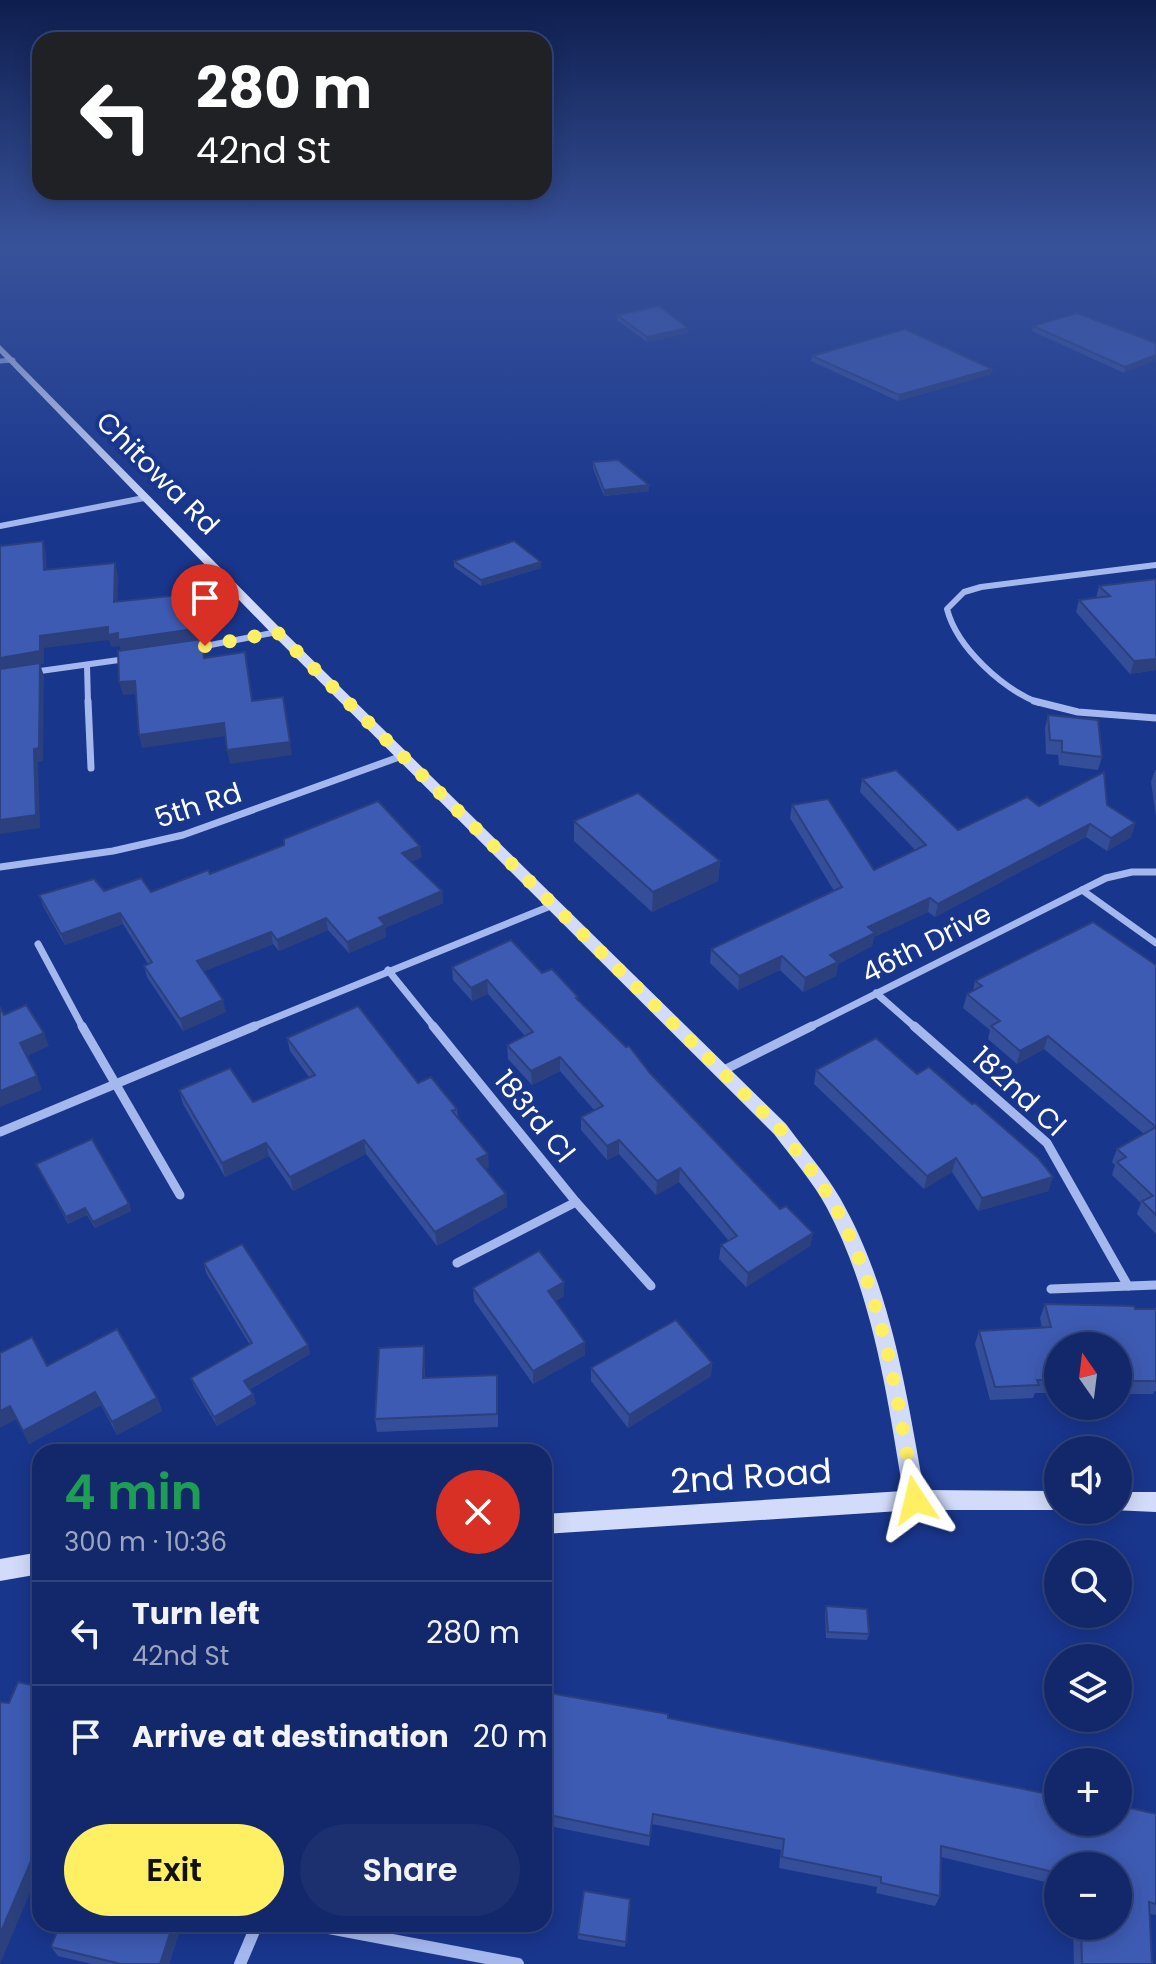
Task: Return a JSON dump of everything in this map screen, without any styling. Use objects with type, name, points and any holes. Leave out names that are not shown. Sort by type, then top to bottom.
[{"type":"street","name":"Chitowa Rd","points":[[0,348],[6,361],[780,1129],[833,1203],[871,1284],[890,1355],[915,1500]]},
{"type":"street","points":[[0,526],[144,498]]},
{"type":"street","points":[[1156,565],[981,587],[964,592],[947,609],[950,621],[994,677],[1025,699],[1082,710],[1156,718]]},
{"type":"street","points":[[190,648],[277,632]]},
{"type":"street","points":[[29,673],[131,658]]},
{"type":"street","points":[[87,665],[91,768]]},
{"type":"street","name":"5th Rd","points":[[0,867],[113,851],[183,835],[402,756]]},
{"type":"street","name":"46th Drive","points":[[722,1072],[1106,878],[1132,872],[1156,872]]},
{"type":"street","points":[[1082,890],[1156,943]]},
{"type":"street","points":[[0,1132],[388,970],[553,905]]},
{"type":"street","points":[[38,944],[113,1084],[180,1195]]},
{"type":"street","name":"183rd Cl","points":[[388,970],[576,1202],[651,1286]]},
{"type":"street","name":"182nd Cl","points":[[876,993],[1029,1124],[1047,1143],[1128,1286]]},
{"type":"street","points":[[457,1263],[576,1202]]},
{"type":"street","points":[[1051,1289],[1156,1285]]},
{"type":"street","name":"2nd Road","points":[[552,1523],[915,1500],[1044,1501]]},
{"type":"street","points":[[1132,1502],[1156,1502]]},
{"type":"street","points":[[0,1570],[32,1564]]},
{"type":"street","points":[[240,1964],[254,1932]]},
{"type":"street","points":[[350,1932],[516,1964]]},
{"type":"building","points":[[872,339],[926,339],[992,369],[899,395],[812,356]]},
{"type":"building","points":[[1061,339],[1145,339],[1156,343],[1156,355],[1125,367]]},
{"type":"building","points":[[618,460],[649,485],[604,490],[593,462]]},
{"type":"building","points":[[43,541],[44,570],[115,563],[114,602],[189,594],[190,606],[198,605],[201,628],[118,640],[118,633],[108,635],[108,627],[40,636],[40,651],[0,658],[0,546]]},
{"type":"building","points":[[514,541],[541,562],[481,580],[454,561]]},
{"type":"building","points":[[1156,579],[1156,659],[1134,661],[1079,600],[1110,596],[1099,586]]},
{"type":"building","points":[[202,639],[204,658],[245,652],[252,701],[283,697],[290,742],[227,750],[224,723],[139,735],[135,681],[119,682],[118,651]]},
{"type":"building","points":[[40,663],[39,748],[34,749],[36,815],[0,820],[0,669]]},
{"type":"building","points":[[1048,715],[1098,720],[1102,757],[1062,752],[1062,741],[1050,740]]},
{"type":"building","points":[[896,770],[958,830],[1027,797],[1039,806],[1104,772],[1107,805],[1135,823],[1111,838],[1090,824],[938,904],[930,898],[868,927],[875,933],[830,955],[838,962],[805,978],[782,956],[739,976],[711,949],[842,887],[792,805],[828,799],[874,870],[926,845],[862,779]]},
{"type":"building","points":[[638,793],[720,861],[653,892],[574,821]]},
{"type":"building","points":[[378,801],[420,846],[402,853],[442,891],[379,918],[385,925],[347,942],[326,918],[277,940],[271,932],[197,961],[223,1000],[180,1019],[144,966],[152,962],[120,913],[61,934],[39,895],[94,879],[104,891],[141,878],[151,892],[208,870],[210,874],[284,845],[284,839]]},
{"type":"building","points":[[1093,922],[1156,965],[1156,1127],[1048,1036],[1020,1051],[991,1026],[1000,1021],[967,994],[982,986],[975,981]]},
{"type":"building","points":[[511,940],[542,973],[552,969],[576,998],[626,1047],[629,1046],[650,1073],[780,1209],[786,1206],[813,1233],[748,1273],[721,1245],[737,1236],[680,1168],[657,1181],[619,1140],[607,1146],[581,1117],[603,1106],[560,1057],[531,1071],[507,1045],[533,1032],[487,980],[471,988],[452,967]]},
{"type":"building","points":[[26,1005],[44,1033],[20,1043],[37,1076],[0,1091],[0,1007],[4,1015]]},
{"type":"building","points":[[358,1006],[418,1083],[431,1077],[457,1109],[452,1111],[488,1154],[477,1159],[506,1194],[435,1232],[364,1140],[290,1177],[266,1143],[222,1163],[179,1090],[230,1068],[253,1102],[315,1075],[287,1038]]},
{"type":"building","points":[[876,1038],[917,1074],[929,1067],[972,1104],[975,1103],[1038,1158],[1053,1177],[982,1198],[956,1158],[927,1176],[816,1070]]},
{"type":"building","points":[[1156,1127],[1156,1215],[1142,1201],[1153,1196],[1117,1162],[1126,1157],[1117,1149]]},
{"type":"building","points":[[92,1139],[129,1204],[93,1222],[85,1208],[66,1217],[36,1164]]},
{"type":"building","points":[[242,1244],[308,1345],[244,1381],[253,1394],[214,1417],[191,1378],[252,1343],[204,1263]]},
{"type":"building","points":[[539,1251],[564,1282],[548,1291],[585,1342],[533,1371],[473,1288]]},
{"type":"building","points":[[1045,1304],[1156,1309],[1156,1381],[1132,1381],[1132,1332],[1044,1332],[1044,1380],[1037,1380],[1039,1385],[995,1387],[979,1331],[1051,1327]]},
{"type":"building","points":[[676,1320],[712,1363],[629,1415],[591,1368]]},
{"type":"building","points":[[117,1329],[157,1398],[112,1422],[95,1392],[23,1431],[10,1406],[0,1411],[0,1353],[32,1337],[47,1366]]},
{"type":"building","points":[[424,1346],[423,1378],[497,1375],[497,1414],[375,1419],[379,1348]]},
{"type":"building","points":[[826,1606],[867,1609],[869,1634],[828,1632]]},
{"type":"building","points":[[18,1682],[32,1685],[32,1859],[0,1934],[0,1702],[9,1703]]},
{"type":"building","points":[[552,1693],[668,1714],[668,1718],[1044,1793],[1044,1836],[1132,1836],[1132,1808],[1156,1814],[1156,1904],[1149,1902],[1152,1964],[1082,1964],[1081,1940],[1132,1940],[1132,1852],[1044,1852],[1044,1870],[941,1846],[940,1896],[881,1883],[881,1877],[782,1857],[784,1839],[653,1814],[650,1836],[552,1816]]},
{"type":"building","points":[[584,1891],[630,1899],[626,1942],[578,1934]]},
{"type":"building","points":[[57,1932],[170,1932],[160,1964],[121,1964],[51,1947]]},
{"type":"route","points":[[205,646],[277,632],[780,1129],[833,1203],[871,1284],[890,1355],[915,1500]]}]
